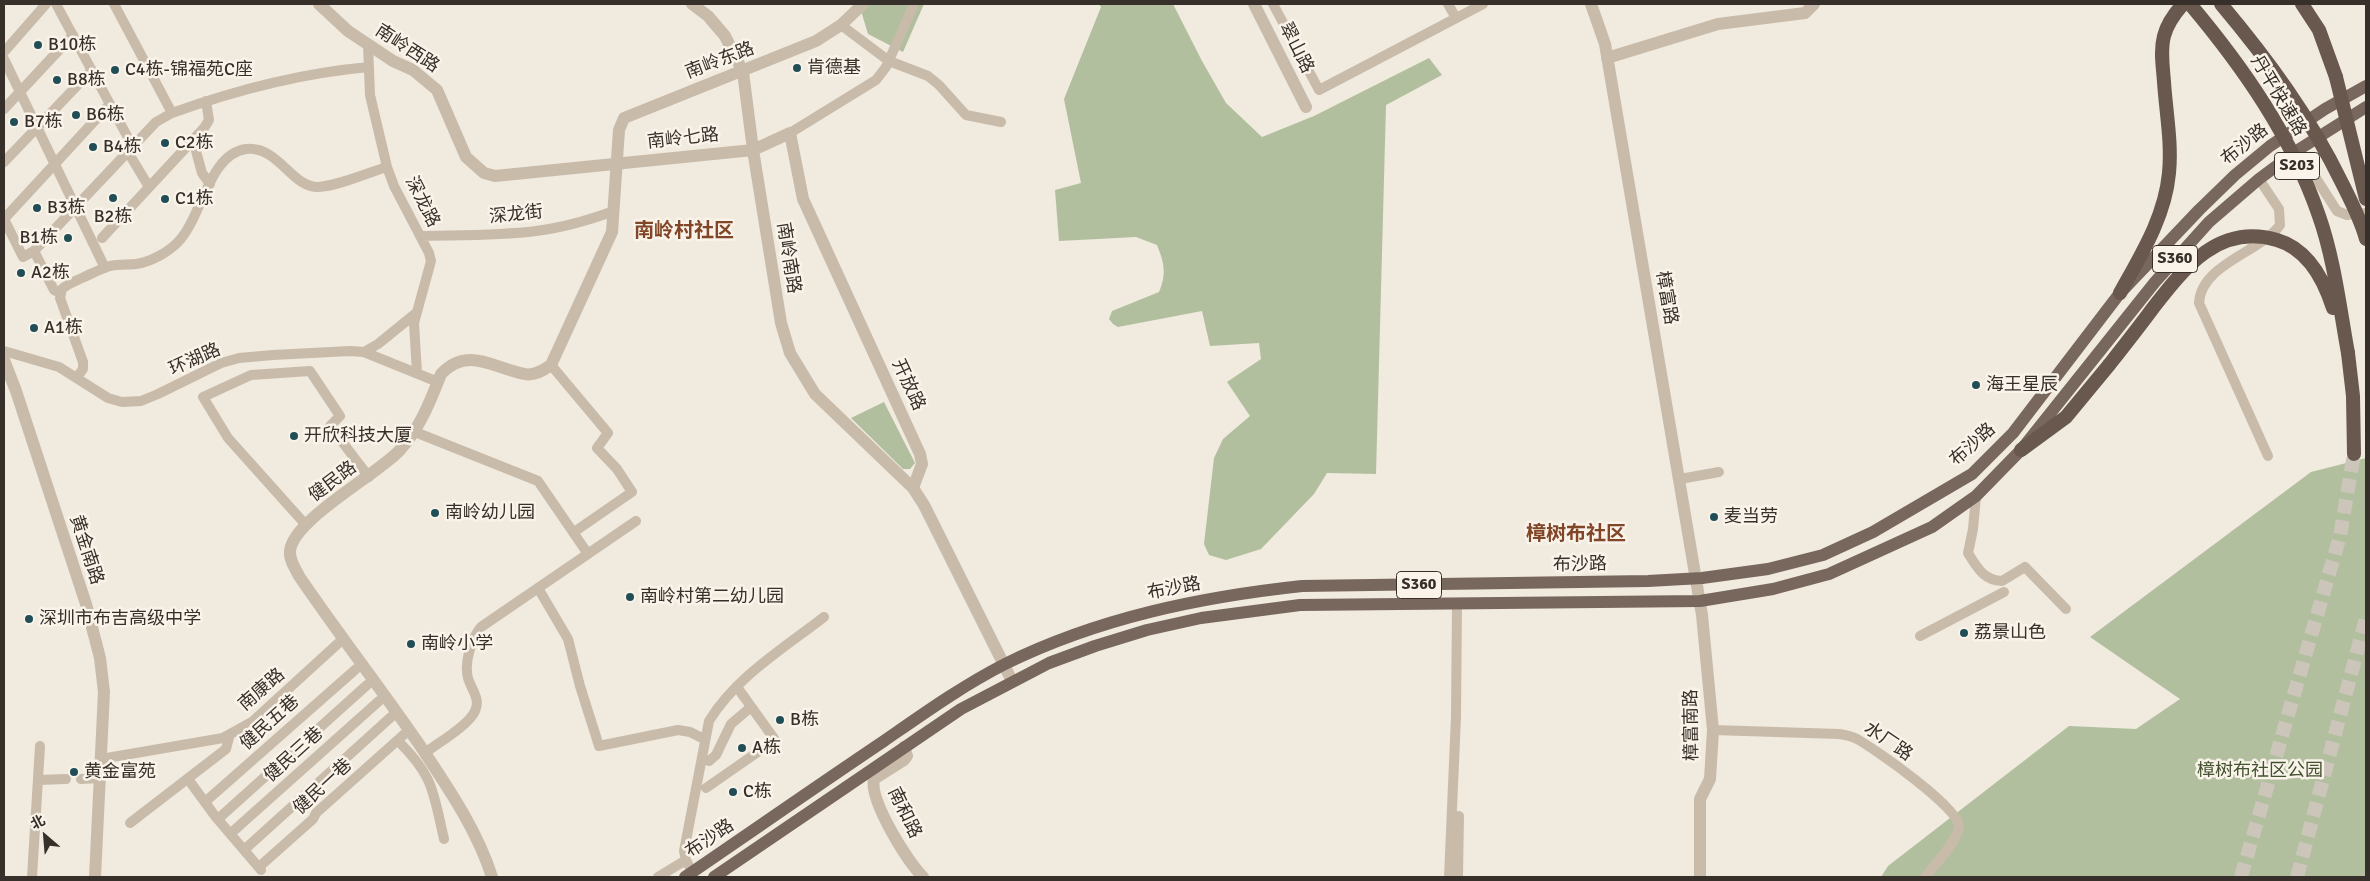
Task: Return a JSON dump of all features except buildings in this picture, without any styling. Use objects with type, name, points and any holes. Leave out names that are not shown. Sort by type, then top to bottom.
[{"type":"highway","points":[[2120,293],[2156,222],[2165,199],[2170,148],[2162,55],[2164,37],[2170,22],[2183,4]]},
{"type":"highway","name":"丹平快速路","points":[[2190,4],[2215,34],[2269,110],[2320,216],[2348,353],[2354,396],[2354,454]]},
{"type":"highway","name":"丹平快速路","points":[[2221,4],[2292,95],[2324,146],[2348,195],[2366,239]]},
{"type":"highway","points":[[2302,4],[2320,30],[2328,52],[2366,199]]},
{"type":"highway","points":[[2021,450],[2066,416],[2191,262],[2218,244],[2251,236],[2282,242],[2307,258],[2324,283],[2348,353]]},
{"type":"main road","name":"布沙路","points":[[688,875],[943,701],[1004,665],[1044,647],[1142,613],[1248,592],[1302,586],[1648,581],[1696,578],[1768,570],[1823,555],[1873,532],[1972,474],[2013,432],[2120,293],[2199,210],[2235,175],[2295,128],[2366,86]]},
{"type":"main road","name":"布沙路","points":[[714,877],[960,709],[1049,663],[1147,630],[1201,618],[1300,605],[1675,603],[1700,601],[1773,589],[1829,574],[1900,542],[1932,527],[1976,496],[2021,450],[2186,246],[2231,201],[2298,150],[2366,107]]},
{"type":"main road","points":[[1768,570],[1773,589]]},
{"type":"street","points":[[4,52],[46,4]]},
{"type":"street","points":[[56,4],[110,104],[149,187]]},
{"type":"street","points":[[114,4],[172,113]]},
{"type":"street","name":"南岭西路","points":[[319,4],[348,31],[393,62],[413,70],[437,90],[466,157],[484,173],[496,176],[617,163]]},
{"type":"street","name":"南岭南路","points":[[692,4],[708,16],[725,36],[743,72],[752,150],[781,322],[790,353],[815,394],[913,488]]},
{"type":"street","name":"南岭东路","points":[[617,163],[619,130],[622,121],[627,116],[743,72],[816,41],[841,26],[863,4]]},
{"type":"street","points":[[752,150],[790,133],[876,80],[889,61],[914,4]]},
{"type":"street","name":"翠山路","points":[[1254,4],[1306,107]]},
{"type":"street","points":[[1273,4],[1319,90],[1482,4]]},
{"type":"street","points":[[1448,4],[1456,18]]},
{"type":"street","name":"樟富路","points":[[1592,4],[1600,25],[1607,58],[1700,601]]},
{"type":"street","points":[[1607,58],[1718,24],[1805,13],[1814,4]]},
{"type":"street","points":[[841,26],[889,61],[928,76],[939,85],[966,115],[1001,122]]},
{"type":"street","points":[[4,108],[73,35]]},
{"type":"street","name":"深龙路","points":[[368,45],[370,95],[387,167],[394,186],[431,260],[415,314],[417,373]]},
{"type":"street","points":[[4,59],[106,268]]},
{"type":"street","points":[[110,104],[4,219],[23,257],[34,251],[156,122],[172,113],[206,101],[290,78],[369,66]]},
{"type":"street","points":[[4,162],[92,70]]},
{"type":"street","points":[[102,238],[193,140],[209,120],[206,101]]},
{"type":"street","name":"开放路","points":[[790,133],[803,199],[920,454],[922,464],[913,488]]},
{"type":"street","points":[[193,140],[202,173],[210,184]]},
{"type":"street","points":[[77,377],[83,369],[83,362],[60,298],[60,293],[65,286],[106,268],[147,261],[176,244],[188,231],[210,184],[224,160],[237,151],[257,149],[267,153],[289,170],[298,180],[318,187],[387,167]]},
{"type":"street","name":"南岭七路","points":[[617,163],[752,150]]},
{"type":"street","points":[[2298,150],[2338,211],[2347,215],[2366,213]]},
{"type":"street","points":[[574,532],[632,492],[617,469],[597,448],[608,433],[551,365],[612,232],[617,163]]},
{"type":"street","points":[[2258,179],[2279,209],[2280,225],[2272,234],[2241,254],[2217,273],[2202,291],[2199,303],[2268,456]]},
{"type":"street","name":"深龙街","points":[[420,236],[480,235],[537,231],[585,221],[614,212]]},
{"type":"street","points":[[34,251],[54,290],[60,293]]},
{"type":"street","points":[[364,352],[378,344],[415,314]]},
{"type":"street","name":"环湖路","points":[[4,351],[59,367],[108,398],[122,402],[141,401],[221,363],[239,358],[350,351],[364,352],[438,382]]},
{"type":"street","name":"黄金南路","points":[[4,360],[86,604],[100,658],[104,692],[95,877]]},
{"type":"street","name":"健民路","points":[[492,877],[474,834],[444,781],[410,730],[316,600],[291,561],[290,552],[293,541],[306,524],[398,452],[415,432],[446,368],[457,362],[473,360],[492,363],[526,375],[542,371],[551,365]]},
{"type":"street","points":[[306,524],[228,438],[203,397],[251,375],[310,372],[340,416],[330,426],[369,476]]},
{"type":"street","points":[[415,432],[538,481],[588,554]]},
{"type":"street","points":[[1680,479],[1719,472]]},
{"type":"street","points":[[913,488],[924,505],[1012,682]]},
{"type":"street","points":[[1976,496],[1973,529],[1968,553],[1981,572],[1988,578],[2002,580],[2025,567],[2066,609]]},
{"type":"street","points":[[425,753],[475,712],[477,705],[476,695],[468,677],[467,668],[474,635],[481,627],[636,521]]},
{"type":"street","points":[[538,588],[568,639],[580,686],[599,746],[678,730],[690,732],[704,739]]},
{"type":"street","points":[[1920,636],[2004,592]]},
{"type":"street","name":"樟富南路","points":[[1700,601],[1713,730],[1710,779],[1700,799],[1700,877]]},
{"type":"street","points":[[1449,877],[1460,603]]},
{"type":"street","points":[[1458,877],[1460,603]]},
{"type":"street","points":[[688,875],[684,851],[704,739],[709,721],[720,704],[750,674],[824,617]]},
{"type":"street","name":"南康路","points":[[101,760],[223,738],[252,722],[344,638]]},
{"type":"street","name":"健民五巷","points":[[205,802],[356,669]]},
{"type":"street","points":[[218,818],[367,685]]},
{"type":"street","points":[[706,788],[719,783],[761,754],[775,740],[737,687]]},
{"type":"street","name":"健民三巷","points":[[230,834],[379,701]]},
{"type":"street","points":[[709,761],[716,756],[726,732],[736,718],[751,707]]},
{"type":"street","points":[[188,779],[244,850],[391,717]]},
{"type":"street","name":"健民一巷","points":[[244,850],[260,868],[410,730]]},
{"type":"street","name":"水厂路","points":[[1713,730],[1839,734],[1858,739],[1940,800],[1959,820],[1959,828],[1955,838],[1925,877]]},
{"type":"street","points":[[726,732],[732,742]]},
{"type":"street","points":[[130,823],[226,749],[230,734]]},
{"type":"street","points":[[398,741],[417,759],[426,773],[431,784],[436,825],[444,839]]},
{"type":"street","points":[[32,877],[40,746]]},
{"type":"street","name":"南和路","points":[[904,747],[907,756],[904,760],[874,779],[872,786],[896,840],[912,866],[922,877]]},
{"type":"street","points":[[82,779],[100,778]]},
{"type":"street","points":[[38,780],[66,779]]},
{"type":"street","points":[[658,877],[686,860]]},
{"type":"green space","points":[[859,4],[924,4],[903,52],[868,34]]},
{"type":"green space","points":[[1099,4],[1173,4],[1226,103],[1262,137],[1314,116],[1429,58],[1442,75],[1386,105],[1376,474],[1327,473],[1314,494],[1261,549],[1226,560],[1209,555],[1204,544],[1214,458],[1223,439],[1250,416],[1227,382],[1261,359],[1259,343],[1210,346],[1202,311],[1118,327],[1109,319],[1112,311],[1159,292],[1164,268],[1157,245],[1136,237],[1059,241],[1055,190],[1081,183],[1064,99],[1101,7]]},
{"type":"green space","points":[[884,402],[915,463],[910,469],[903,469],[851,418]]},
{"type":"green space","name":"樟树布社区公园","points":[[2366,458],[2366,877],[1881,877],[1888,866],[2069,726],[2136,729],[2180,699],[2090,637],[2311,472]]},
{"type":"tunnel","points":[[2241,877],[2340,536],[2354,454]]},
{"type":"tunnel","points":[[2297,877],[2366,618]]},
{"type":"place","name":"B10栋","points":[[38,45]]},
{"type":"place","name":"肯德基","points":[[797,68]]},
{"type":"place","name":"C4栋-锦福苑C座","points":[[115,70]]},
{"type":"place","name":"B8栋","points":[[57,80]]},
{"type":"place","name":"B6栋","points":[[76,115]]},
{"type":"place","name":"B7栋","points":[[14,122]]},
{"type":"place","name":"C2栋","points":[[165,143]]},
{"type":"place","name":"B4栋","points":[[93,147]]},
{"type":"place","name":"B2栋","points":[[113,198]]},
{"type":"place","name":"C1栋","points":[[165,199]]},
{"type":"place","name":"B3栋","points":[[37,208]]},
{"type":"place","name":"B1栋","points":[[68,238]]},
{"type":"place","name":"A2栋","points":[[21,273]]},
{"type":"place","name":"A1栋","points":[[34,328]]},
{"type":"place","name":"海王星辰","points":[[1976,385]]},
{"type":"place","name":"开欣科技大厦","points":[[294,436]]},
{"type":"place","name":"南岭幼儿园","points":[[435,513]]},
{"type":"place","name":"麦当劳","points":[[1714,517]]},
{"type":"place","name":"南岭村第二幼儿园","points":[[630,597]]},
{"type":"place","name":"深圳市布吉高级中学","points":[[29,619]]},
{"type":"place","name":"荔景山色","points":[[1964,633]]},
{"type":"place","name":"南岭小学","points":[[411,644]]},
{"type":"place","name":"B栋","points":[[780,720]]},
{"type":"place","name":"A栋","points":[[742,748]]},
{"type":"place","name":"黄金富苑","points":[[74,772]]},
{"type":"place","name":"C栋","points":[[733,792]]},
{"type":"district","name":"南岭村社区","points":[[684,232]]},
{"type":"district","name":"樟树布社区","points":[[1576,535]]}]
